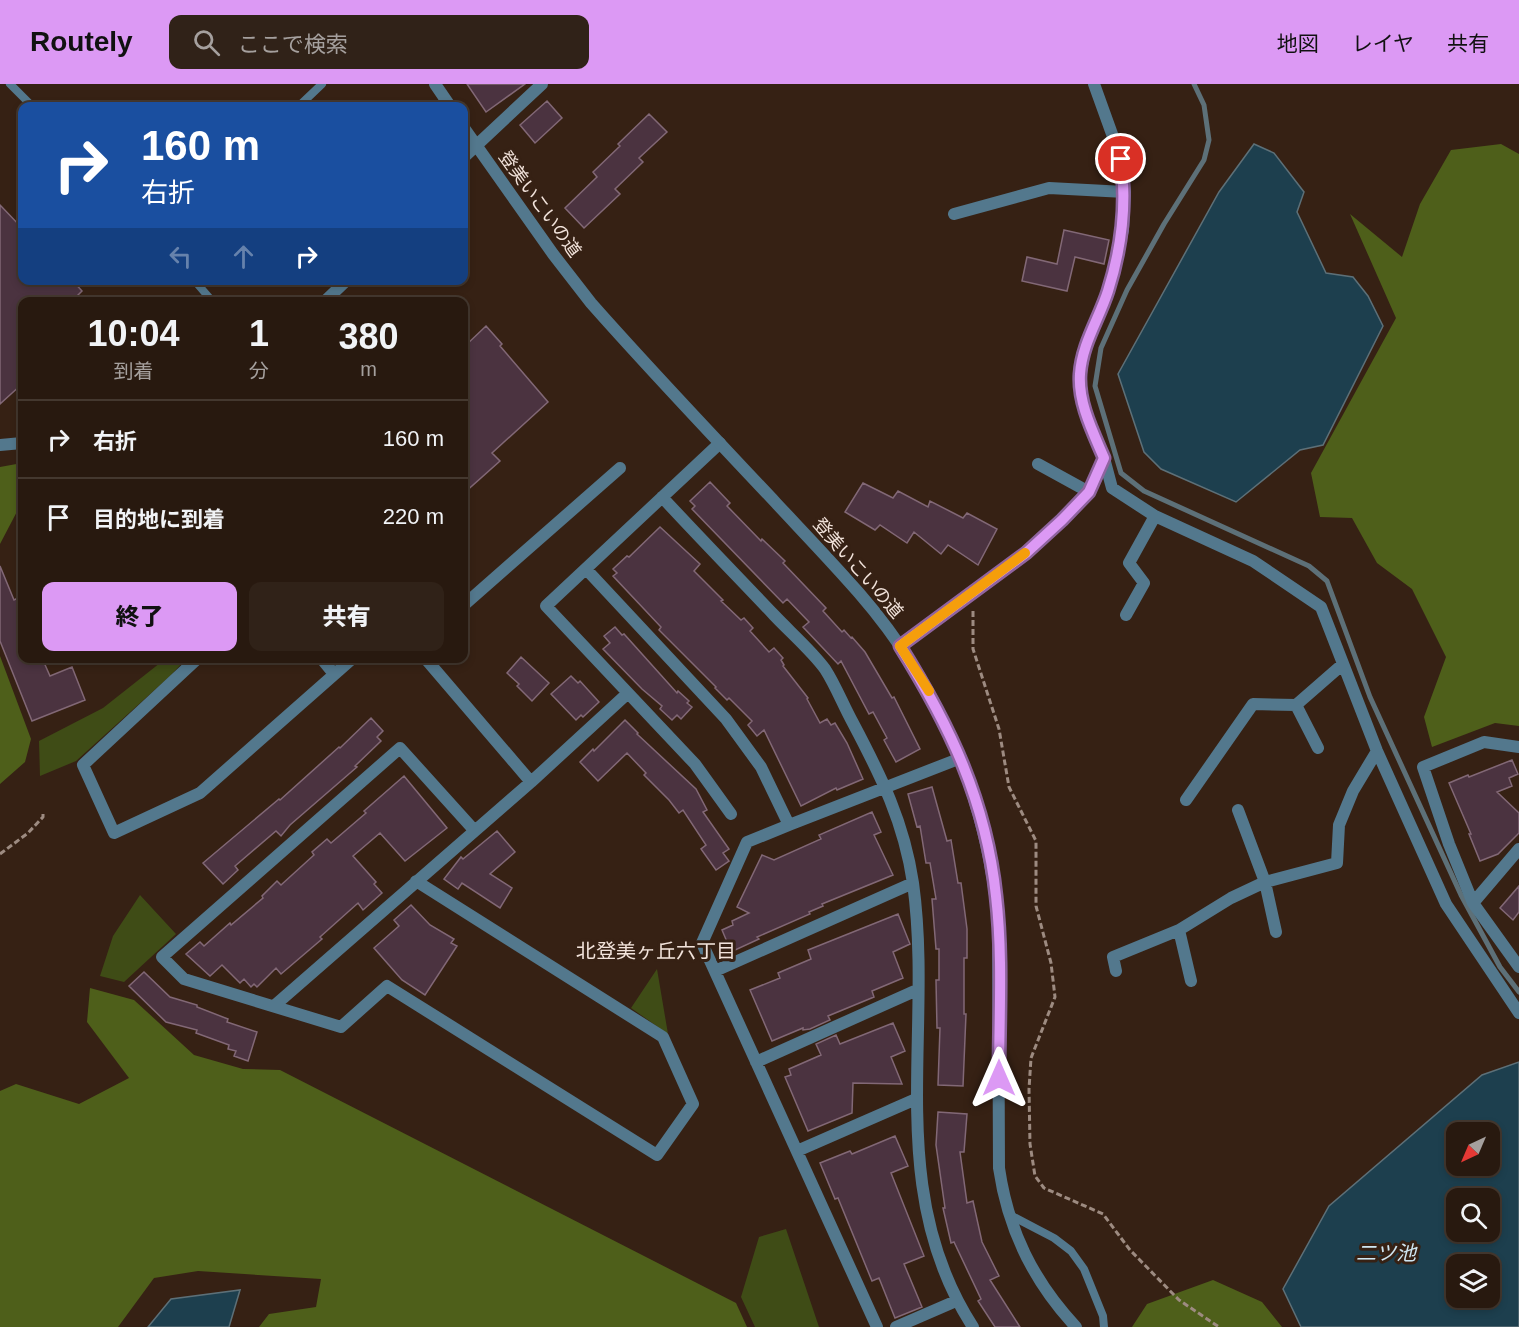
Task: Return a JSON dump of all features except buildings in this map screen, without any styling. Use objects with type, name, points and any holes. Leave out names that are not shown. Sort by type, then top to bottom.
[{"type":"street","points":[[435,84],[447,102]]},
{"type":"street","points":[[468,153],[542,84]]},
{"type":"street","points":[[1094,84],[1121,159],[1125,192],[1123,230],[1111,281],[1086,345],[1080,375],[1083,405],[1104,458],[1112,488],[1155,516],[1253,561],[1321,607],[1377,751],[1446,904],[1519,1013]]},
{"type":"street","name":"登美いこいの道","points":[[468,134],[574,282],[609,324],[860,594],[900,646],[929,692],[961,758],[983,824],[996,894],[999,933],[999,1168],[1010,1215],[1025,1258],[1046,1292],[1076,1327]]},
{"type":"street","points":[[954,214],[1049,188],[1125,192]]},
{"type":"street","points":[[329,297],[342,285]]},
{"type":"street","points":[[0,445],[18,443]]},
{"type":"street","points":[[720,443],[546,606],[694,764],[731,814]]},
{"type":"street","points":[[900,646],[1026,553],[1089,492],[1104,458]]},
{"type":"street","points":[[1038,464],[1089,492]]},
{"type":"street","points":[[468,601],[620,468]]},
{"type":"street","points":[[662,497],[824,668],[885,786],[905,846],[913,883],[918,936],[916,1099],[920,1174],[934,1242],[956,1301],[973,1327]]},
{"type":"street","points":[[1126,615],[1144,583],[1129,563],[1155,516]]},
{"type":"street","points":[[586,569],[726,719],[760,767],[789,825]]},
{"type":"street","points":[[193,663],[83,765],[114,833],[200,793],[347,663]]},
{"type":"street","points":[[325,663],[334,674]]},
{"type":"street","points":[[429,663],[531,782]]},
{"type":"street","points":[[1186,800],[1253,704],[1296,705],[1343,664]]},
{"type":"street","points":[[274,1006],[531,782],[628,693]]},
{"type":"street","points":[[1296,705],[1318,748]]},
{"type":"street","points":[[1519,747],[1484,742],[1423,767],[1449,844],[1473,903],[1519,967]]},
{"type":"street","points":[[416,881],[663,1036],[693,1104],[657,1155],[387,986],[341,1027],[184,979],[162,957],[400,748],[474,830]]},
{"type":"street","points":[[1116,971],[1113,957],[1179,930],[1231,898],[1265,882],[1337,863],[1339,825],[1353,791],[1377,751]]},
{"type":"street","points":[[877,1327],[702,943],[747,842],[961,758]]},
{"type":"street","points":[[1238,810],[1265,882],[1276,932]]},
{"type":"street","points":[[1473,903],[1519,849]]},
{"type":"street","points":[[715,971],[913,883]]},
{"type":"street","points":[[1179,930],[1191,981]]},
{"type":"street","points":[[756,1062],[917,990]]},
{"type":"street","points":[[797,1151],[916,1099]]},
{"type":"street","points":[[896,1327],[956,1301]]},
{"type":"lane","points":[[10,84],[28,102]]},
{"type":"lane","points":[[303,102],[322,84]]},
{"type":"lane","points":[[198,285],[209,297]]},
{"type":"lane","points":[[1010,1215],[1054,1238],[1071,1251],[1084,1269],[1104,1316],[1104,1327]]},
{"type":"path","points":[[972,595],[973,649],[999,729],[1009,787],[1036,841],[1036,906],[1051,963],[1054,986],[1055,998],[1030,1058],[1030,1144],[1035,1176],[1044,1188],[1103,1214],[1130,1250],[1179,1300],[1219,1327]]},
{"type":"path","points":[[0,854],[28,833],[44,817],[43,813]]},
{"type":"green space","points":[[1501,144],[1519,154],[1519,726],[1495,723],[1432,747],[1424,717],[1446,657],[1412,589],[1377,563],[1352,518],[1320,517],[1311,473],[1396,318],[1350,214],[1402,257],[1420,204],[1451,150]]},
{"type":"green space","points":[[18,464],[18,510],[0,544],[0,467]]},
{"type":"green space","points":[[0,656],[31,739],[25,762],[0,784]]},
{"type":"green space","points":[[160,663],[182,663],[76,761],[40,776],[39,741],[103,708]]},
{"type":"green space","points":[[140,895],[176,934],[124,982],[100,976],[113,936]]},
{"type":"green space","points":[[657,969],[668,1034],[631,1008]]},
{"type":"green space","points":[[90,988],[134,1000],[194,1055],[243,1069],[280,1070],[736,1303],[747,1327],[259,1327],[269,1314],[316,1307],[321,1279],[198,1271],[154,1278],[118,1327],[0,1327],[0,1091],[16,1084],[79,1104],[129,1078],[87,1022]]},
{"type":"green space","points":[[786,1229],[819,1327],[755,1327],[741,1297],[759,1237]]},
{"type":"green space","points":[[1213,1280],[1262,1302],[1282,1327],[1132,1327],[1147,1304]]},
{"type":"water","points":[[1254,144],[1274,153],[1304,192],[1297,212],[1326,273],[1353,277],[1368,296],[1383,326],[1323,445],[1300,450],[1236,502],[1161,469],[1144,452],[1118,374],[1219,192]]},
{"type":"water","name":"二ツ池","points":[[1519,1062],[1519,1327],[1301,1327],[1283,1289],[1329,1206],[1482,1075]]},
{"type":"water","points":[[240,1290],[229,1327],[148,1327],[171,1299]]},
{"type":"waterway","points":[[1194,84],[1204,105],[1209,140],[1204,160],[1164,224],[1127,290],[1101,348],[1095,386],[1121,473],[1144,491],[1309,566],[1327,581],[1370,697],[1461,895],[1500,967],[1519,992]]},
{"type":"slow traffic","points":[[929,691],[900,646],[972,595],[1025,553]]},
{"type":"district","name":"北登美ヶ丘六丁目","points":[[656,951]]},
{"type":"route","points":[[999,1078],[998,921],[987,841],[972,787],[954,741],[929,692],[900,646],[1026,553],[1089,492],[1104,458],[1083,405],[1080,375],[1086,345],[1108,292],[1123,230],[1125,192],[1121,159]]}]
